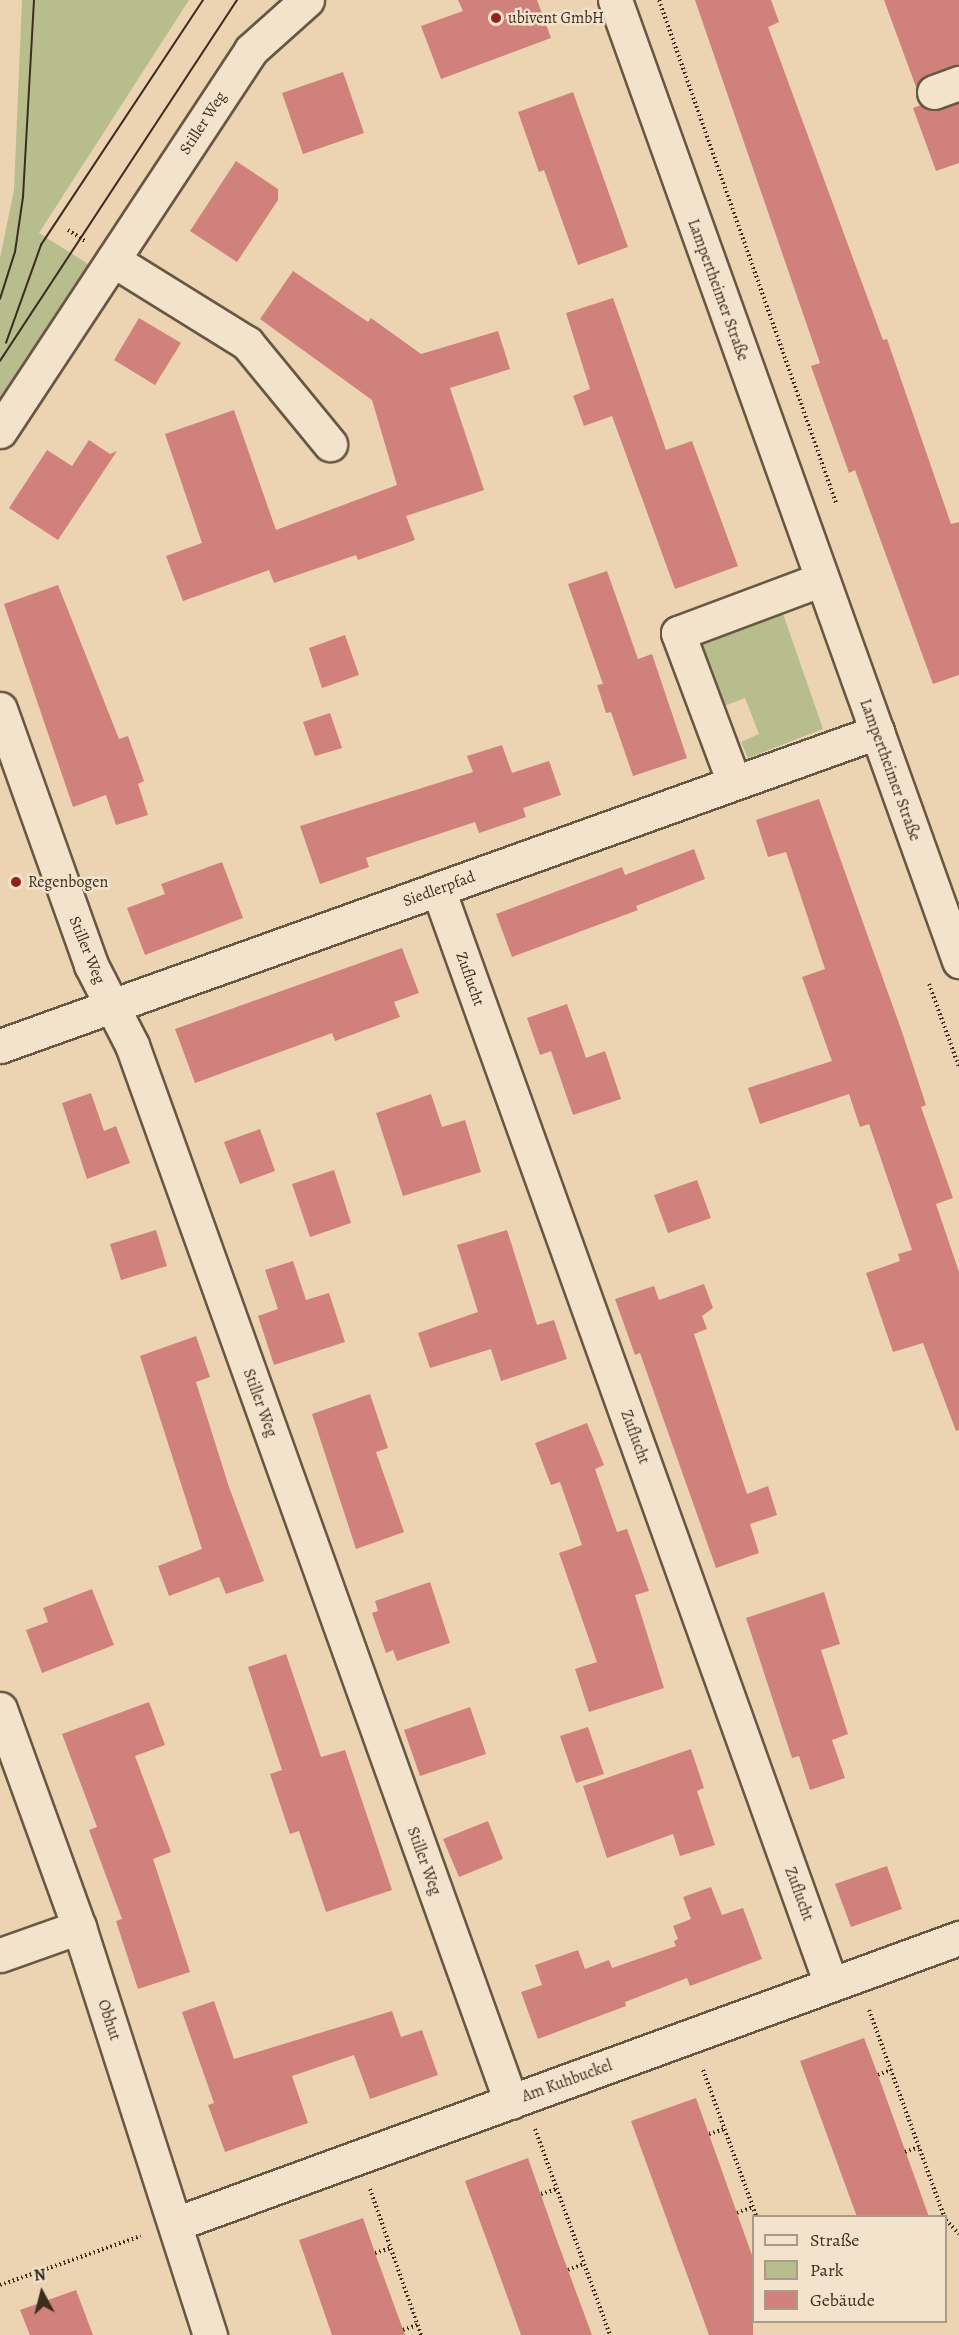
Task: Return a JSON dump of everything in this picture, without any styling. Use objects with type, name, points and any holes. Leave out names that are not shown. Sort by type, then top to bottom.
[{"type":"street","name":"Stiller Weg","points":[[0,431],[251,50],[308,0]]},
{"type":"street","name":"Lampertheimer Straße","points":[[615,0],[820,580],[956,944]]},
{"type":"street","points":[[113,260],[248,344],[330,444]]},
{"type":"street","points":[[733,780],[678,633],[820,580]]},
{"type":"street","name":"Stiller Weg","points":[[0,709],[91,965],[132,1045],[517,2099]]},
{"type":"street","name":"Siedlerpfad","points":[[0,1046],[438,889],[733,780],[877,732]]},
{"type":"street","name":"Zuflucht","points":[[438,889],[844,1979]]},
{"type":"street","name":"Obhut","points":[[0,1709],[79,1927],[210,2335]]},
{"type":"street","points":[[0,1955],[79,1927]]},
{"type":"street","name":"Am Kuhbuckel","points":[[175,2224],[959,1938]]},
{"type":"path","points":[[660,0],[838,507]]},
{"type":"path","points":[[844,1979],[891,2070],[943,2215]]},
{"type":"path","points":[[691,2036],[755,2215]]},
{"type":"path","points":[[878,2075],[891,2070]]},
{"type":"path","points":[[517,2099],[556,2189],[610,2335]]},
{"type":"path","points":[[709,2134],[724,2129]]},
{"type":"path","points":[[905,2151],[919,2147]]},
{"type":"path","points":[[359,2157],[421,2335]]},
{"type":"path","points":[[541,2194],[556,2189]]},
{"type":"path","points":[[737,2213],[753,2207]]},
{"type":"path","points":[[947,2223],[959,2234]]},
{"type":"path","points":[[0,2285],[175,2224]]},
{"type":"path","points":[[375,2253],[390,2248]]},
{"type":"path","points":[[568,2270],[584,2264]]},
{"type":"path","points":[[403,2330],[417,2325]]},
{"type":"green space","points":[[22,0],[189,0],[39,233],[96,269],[0,415],[0,258],[14,190]]},
{"type":"green space","points":[[780,605],[823,729],[748,758],[741,742],[759,734],[745,698],[717,709],[698,648],[702,637]]},
{"type":"building","points":[[458,0],[537,0],[551,38],[441,79],[421,26],[463,11]]},
{"type":"building","points":[[695,0],[771,0],[779,22],[768,27],[883,340],[887,339],[951,524],[959,522],[959,675],[933,684],[855,470],[849,473],[811,366],[820,363]]},
{"type":"building","points":[[884,0],[959,0],[959,65],[927,75],[916,87]]},
{"type":"building","points":[[343,72],[364,133],[303,154],[282,93]]},
{"type":"building","points":[[573,92],[628,247],[578,265],[544,170],[539,172],[518,112]]},
{"type":"building","points":[[959,103],[959,163],[936,171],[913,108],[921,105],[940,110]]},
{"type":"building","points":[[236,161],[278,189],[278,200],[237,262],[190,231]]},
{"type":"building","points":[[293,271],[368,322],[371,318],[421,354],[498,331],[510,369],[450,388],[484,490],[406,516],[415,540],[358,560],[356,555],[274,583],[269,570],[183,601],[166,556],[202,543],[165,434],[234,410],[276,530],[397,485],[372,400],[260,319]]},
{"type":"building","points":[[613,298],[666,450],[692,441],[738,566],[675,589],[612,416],[584,426],[573,396],[590,389],[566,313]]},
{"type":"building","points":[[139,318],[181,343],[155,385],[114,360]]},
{"type":"building","points":[[89,440],[110,454],[117,451],[58,540],[9,508],[47,450],[72,466]]},
{"type":"building","points":[[607,571],[638,659],[652,654],[687,758],[633,776],[611,712],[606,713],[597,685],[603,684],[568,584]]},
{"type":"building","points":[[58,585],[119,739],[128,736],[144,781],[138,784],[148,815],[116,825],[106,795],[73,807],[4,604]]},
{"type":"building","points":[[345,635],[359,675],[322,688],[309,648]]},
{"type":"building","points":[[330,713],[342,748],[315,756],[303,722]]},
{"type":"building","points":[[502,745],[512,773],[549,761],[561,795],[523,808],[526,817],[479,833],[475,822],[366,858],[369,867],[320,884],[300,826],[473,772],[467,756]]},
{"type":"building","points":[[819,799],[902,1032],[926,1105],[921,1107],[953,1198],[936,1204],[959,1272],[959,1430],[956,1431],[923,1343],[893,1352],[866,1273],[900,1261],[898,1254],[912,1250],[869,1124],[860,1127],[849,1094],[760,1124],[748,1088],[832,1061],[802,977],[825,969],[786,852],[768,857],[756,820]]},
{"type":"building","points":[[694,849],[705,879],[636,906],[638,910],[512,957],[496,914],[622,867],[625,875]]},
{"type":"building","points":[[222,862],[243,918],[145,955],[127,908],[165,894],[161,884]]},
{"type":"building","points":[[402,948],[419,993],[394,1002],[400,1017],[335,1041],[332,1033],[195,1083],[175,1029]]},
{"type":"building","points":[[567,1004],[586,1058],[605,1051],[621,1099],[573,1115],[551,1051],[540,1055],[527,1018]]},
{"type":"building","points":[[91,1093],[104,1131],[116,1126],[130,1163],[87,1179],[62,1103]]},
{"type":"building","points":[[431,1094],[442,1127],[465,1120],[481,1172],[403,1196],[376,1113]]},
{"type":"building","points":[[260,1129],[275,1171],[240,1184],[224,1142]]},
{"type":"building","points":[[334,1170],[351,1223],[310,1237],[292,1184]]},
{"type":"building","points":[[697,1180],[711,1218],[668,1233],[654,1195]]},
{"type":"building","points":[[156,1230],[167,1266],[121,1280],[110,1244]]},
{"type":"building","points":[[507,1230],[537,1325],[554,1320],[567,1359],[501,1381],[491,1349],[430,1368],[418,1333],[478,1312],[457,1245]]},
{"type":"building","points":[[293,1261],[306,1300],[329,1293],[345,1342],[274,1365],[258,1316],[278,1309],[265,1270]]},
{"type":"building","points":[[704,1284],[713,1308],[702,1316],[707,1329],[694,1334],[747,1494],[768,1486],[777,1515],[750,1524],[759,1553],[716,1568],[640,1353],[635,1355],[615,1299],[654,1286],[659,1300]]},
{"type":"building","points":[[196,1336],[210,1377],[196,1382],[229,1487],[264,1581],[226,1594],[219,1577],[169,1596],[158,1566],[202,1549],[140,1356]]},
{"type":"building","points":[[370,1394],[388,1448],[376,1452],[404,1532],[356,1549],[312,1414]]},
{"type":"building","points":[[587,1423],[604,1465],[595,1469],[617,1532],[627,1529],[649,1591],[635,1595],[664,1688],[589,1712],[575,1669],[597,1662],[559,1553],[582,1545],[560,1482],[551,1485],[535,1443]]},
{"type":"building","points":[[430,1582],[450,1643],[397,1661],[393,1650],[386,1653],[372,1613],[378,1611],[375,1601]]},
{"type":"building","points":[[92,1589],[114,1645],[42,1673],[26,1630],[48,1622],[43,1608]]},
{"type":"building","points":[[824,1592],[840,1644],[821,1650],[848,1734],[832,1740],[845,1778],[810,1790],[799,1756],[792,1758],[746,1618]]},
{"type":"building","points":[[286,1654],[321,1757],[345,1750],[392,1890],[326,1912],[299,1831],[290,1834],[270,1774],[282,1770],[248,1667]]},
{"type":"building","points":[[149,1702],[165,1745],[135,1756],[171,1852],[153,1859],[190,1972],[138,1989],[116,1921],[122,1919],[89,1830],[97,1827],[62,1734]]},
{"type":"building","points":[[470,1707],[486,1754],[420,1776],[404,1730]]},
{"type":"building","points":[[588,1727],[604,1774],[576,1783],[560,1736]]},
{"type":"building","points":[[691,1749],[704,1788],[697,1791],[715,1845],[680,1856],[673,1834],[607,1858],[583,1786]]},
{"type":"building","points":[[488,1821],[503,1859],[459,1877],[443,1839]]},
{"type":"building","points":[[887,1866],[902,1909],[851,1927],[835,1884]]},
{"type":"building","points":[[711,1887],[722,1915],[743,1908],[762,1959],[690,1986],[687,1978],[625,2002],[626,2006],[538,2039],[521,1992],[542,1985],[535,1965],[578,1950],[585,1969],[609,1960],[612,1968],[676,1946],[674,1941],[678,1939],[673,1926],[691,1919],[683,1897]]},
{"type":"building","points":[[214,2001],[234,2059],[392,2011],[401,2037],[422,2030],[438,2075],[370,2099],[354,2055],[292,2076],[308,2123],[225,2152],[208,2105],[214,2103],[182,2012]]},
{"type":"building","points":[[864,2038],[928,2215],[856,2215],[800,2061]]},
{"type":"building","points":[[696,2098],[752,2255],[753,2335],[709,2335],[631,2121]]},
{"type":"building","points":[[528,2158],[592,2335],[521,2335],[465,2181]]},
{"type":"building","points":[[363,2218],[405,2335],[332,2335],[299,2240]]},
{"type":"building","points":[[76,2290],[93,2335],[30,2335],[20,2310]]},
{"type":"tram line","points":[[0,299],[15,252],[23,197],[34,0]]},
{"type":"tram line","points":[[6,343],[41,245],[203,0]]},
{"type":"tram line","points":[[0,361],[237,0]]},
{"type":"place","name":"ubivent GmbH","points":[[496,18]]},
{"type":"place","name":"Regenbogen","points":[[16,882]]}]
